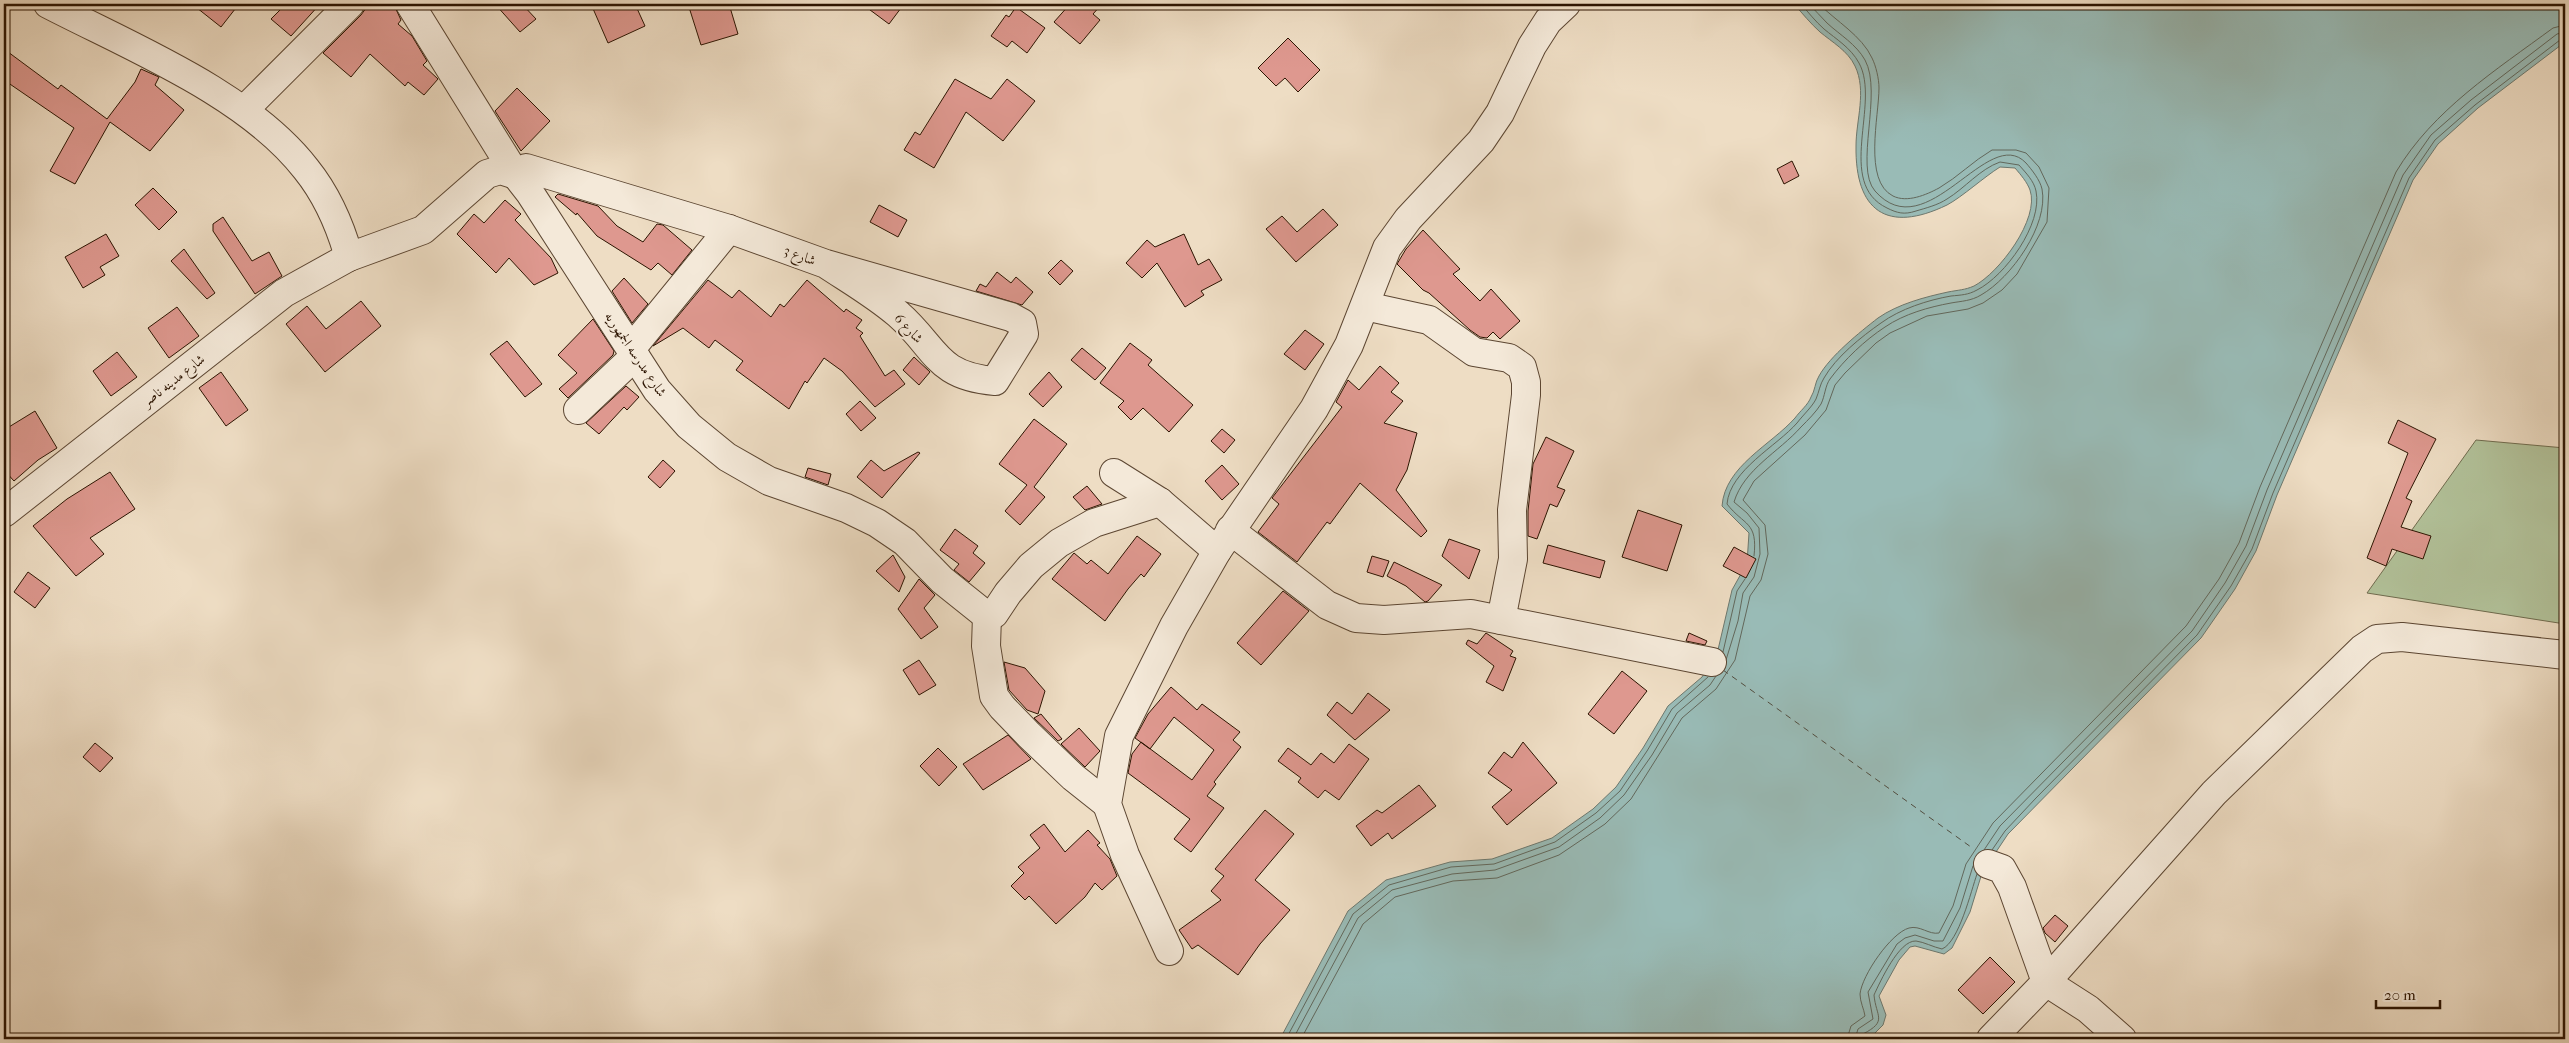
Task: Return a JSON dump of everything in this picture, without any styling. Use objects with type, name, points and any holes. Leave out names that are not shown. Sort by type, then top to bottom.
[{"type":"street","points":[[48,4],[207,86],[244,110],[282,142],[306,168],[333,214],[349,257]]},
{"type":"street","points":[[244,110],[350,4]]},
{"type":"street","name":"شارع مدرسه الجمهوريه","points":[[410,4],[516,175],[530,193],[657,390],[689,426],[727,457],[769,481],[846,508],[877,523],[905,542],[942,580],[987,616]]},
{"type":"street","points":[[1169,951],[1125,855],[1107,804],[1119,736],[1174,626],[1223,540],[1314,409],[1349,345],[1387,248],[1408,219],[1481,141],[1500,113],[1532,46],[1548,21],[1566,4]]},
{"type":"street","name":"شارع 3","points":[[516,175],[526,168],[729,229],[826,264],[1018,320],[1024,329],[1024,334],[995,381]]},
{"type":"street","name":"شارع مدينه ناصر","points":[[4,513],[284,293],[349,257],[423,230],[487,174],[500,170],[516,175]]},
{"type":"street","points":[[578,410],[633,352],[729,229]]},
{"type":"street","name":"شارع 6","points":[[826,264],[899,315],[940,362],[956,373],[975,379],[995,381]]},
{"type":"street","points":[[1365,306],[1429,320],[1474,352],[1509,358],[1522,367],[1526,382],[1526,395],[1512,510],[1513,559],[1501,620]]},
{"type":"street","points":[[1114,473],[1349,616],[1384,620],[1471,614],[1712,662]]},
{"type":"street","points":[[1107,804],[1073,777],[1029,735],[994,696],[986,646],[987,616],[994,614],[1008,593],[1031,566],[1059,543],[1094,523],[1160,502]]},
{"type":"street","points":[[1991,1039],[2046,982],[2214,793],[2362,648],[2377,639],[2402,636],[2565,655]]},
{"type":"street","points":[[1988,864],[2002,869],[2012,887],[2046,982],[2088,1009],[2122,1039]]},
{"type":"green space","points":[[2476,440],[2565,448],[2565,624],[2367,593]]},
{"type":"water","points":[[1794,4],[2565,4],[2565,42],[2478,108],[2438,144],[2413,180],[2277,495],[2256,551],[2235,589],[2201,638],[2008,834],[1982,873],[1970,912],[1952,948],[1944,954],[1915,946],[1910,947],[1899,960],[1879,996],[1886,1015],[1883,1025],[1873,1035],[1844,1039],[1280,1039],[1348,911],[1386,880],[1450,862],[1492,859],[1552,838],[1593,809],[1616,787],[1643,748],[1668,706],[1702,677],[1717,654],[1732,590],[1747,563],[1749,533],[1722,506],[1725,492],[1731,479],[1751,457],[1795,418],[1810,400],[1824,368],[1854,337],[1878,318],[1903,305],[1930,296],[1974,286],[1995,270],[2023,230],[2029,215],[2030,190],[2026,181],[2015,168],[2000,167],[1947,205],[1926,213],[1907,217],[1892,216],[1879,211],[1869,201],[1861,187],[1857,168],[1856,136],[1861,95],[1855,66],[1844,51],[1817,29]]},
{"type":"building","points":[[192,4],[239,4],[221,27]]},
{"type":"building","points":[[286,4],[320,4],[291,36],[271,19]]},
{"type":"building","points":[[369,4],[392,4],[395,7],[401,20],[398,24],[412,36],[427,61],[423,65],[438,79],[424,95],[408,82],[405,86],[370,54],[351,77],[323,53],[361,15]]},
{"type":"building","points":[[495,4],[522,4],[536,19],[520,32]]},
{"type":"building","points":[[591,4],[635,4],[645,26],[608,43]]},
{"type":"building","points":[[688,4],[729,4],[738,34],[701,45]]},
{"type":"building","points":[[862,4],[904,4],[889,24]]},
{"type":"building","points":[[1070,4],[1102,4],[1093,14],[1100,20],[1080,44],[1054,22]]},
{"type":"building","points":[[1016,7],[1045,28],[1027,53],[1012,41],[1007,47],[991,36],[1006,15],[1009,17]]},
{"type":"building","points":[[1288,38],[1320,70],[1298,92],[1285,78],[1276,86],[1258,68]]},
{"type":"building","points":[[4,49],[58,89],[61,85],[107,119],[135,82],[141,69],[159,77],[155,85],[184,110],[150,151],[110,122],[75,184],[50,171],[74,128],[4,80]]},
{"type":"building","points":[[955,79],[991,99],[1007,79],[1035,101],[1003,141],[966,112],[934,168],[904,150],[915,132],[920,135]]},
{"type":"building","points":[[517,88],[550,121],[521,151],[495,111]]},
{"type":"building","points":[[1792,161],[1799,176],[1784,184],[1777,169]]},
{"type":"building","points":[[153,188],[177,212],[159,230],[135,205]]},
{"type":"building","points":[[558,194],[598,206],[617,226],[643,242],[657,224],[663,225],[692,250],[672,275],[658,263],[651,270],[597,236],[577,213],[576,215],[555,197]]},
{"type":"building","points":[[505,200],[521,214],[515,220],[551,258],[558,273],[534,285],[509,258],[496,273],[457,234],[474,214],[484,223]]},
{"type":"building","points":[[879,205],[907,220],[898,237],[870,222]]},
{"type":"building","points":[[1323,209],[1338,225],[1296,262],[1266,229],[1282,216],[1297,232]]},
{"type":"building","points":[[223,217],[252,261],[269,252],[282,276],[255,294],[213,231],[213,224]]},
{"type":"building","points":[[1423,230],[1460,269],[1453,274],[1480,301],[1491,289],[1520,321],[1500,339],[1493,332],[1487,338],[1480,337],[1470,330],[1429,293],[1423,290],[1397,264],[1406,249]]},
{"type":"building","points":[[106,234],[119,256],[100,267],[105,275],[83,288],[65,257]]},
{"type":"building","points":[[1184,234],[1198,265],[1209,259],[1222,280],[1201,291],[1204,295],[1185,307],[1157,263],[1142,278],[1126,263],[1147,240],[1155,247]]},
{"type":"building","points":[[184,249],[215,293],[207,299],[171,261]]},
{"type":"building","points":[[1061,260],[1073,271],[1060,285],[1048,273]]},
{"type":"building","points":[[997,272],[1011,283],[1016,277],[1033,292],[1022,305],[976,291],[980,284],[986,287]]},
{"type":"building","points":[[624,278],[648,304],[632,323],[612,291]]},
{"type":"building","points":[[708,280],[732,298],[739,290],[771,317],[780,304],[784,307],[807,280],[844,312],[846,309],[862,320],[856,328],[863,333],[860,336],[885,376],[894,370],[905,384],[875,407],[842,371],[824,358],[807,383],[805,381],[789,409],[736,370],[743,361],[715,340],[709,348],[683,328],[653,346]]},
{"type":"building","points":[[361,301],[381,326],[325,372],[286,324],[307,306],[326,329]]},
{"type":"building","points":[[177,307],[199,336],[169,358],[148,328]]},
{"type":"building","points":[[593,319],[614,351],[613,355],[568,398],[559,389],[577,373],[558,355]]},
{"type":"building","points":[[1305,330],[1324,344],[1305,370],[1284,354]]},
{"type":"building","points":[[507,341],[542,384],[525,397],[490,354]]},
{"type":"building","points":[[1130,343],[1152,360],[1148,365],[1193,405],[1169,432],[1143,408],[1131,420],[1118,407],[1124,401],[1100,383]]},
{"type":"building","points":[[1082,348],[1106,368],[1095,380],[1071,360]]},
{"type":"building","points":[[117,352],[137,377],[111,396],[93,371]]},
{"type":"building","points":[[914,357],[930,372],[919,385],[903,370]]},
{"type":"building","points":[[1380,366],[1399,383],[1391,392],[1403,401],[1384,423],[1417,433],[1407,470],[1396,490],[1427,531],[1421,537],[1360,483],[1330,524],[1327,522],[1297,562],[1258,532],[1279,504],[1272,498],[1342,407],[1336,402],[1348,380],[1359,390]]},
{"type":"building","points":[[221,372],[248,410],[226,426],[199,388]]},
{"type":"building","points":[[1049,372],[1062,387],[1043,407],[1029,394]]},
{"type":"building","points":[[626,386],[639,397],[627,410],[624,407],[599,434],[586,423]]},
{"type":"building","points":[[860,401],[876,418],[861,431],[846,414]]},
{"type":"building","points":[[35,411],[57,448],[38,460],[14,481],[4,470],[4,430]]},
{"type":"building","points":[[1034,419],[1067,444],[1034,487],[1045,497],[1020,525],[1005,511],[1027,485],[999,464]]},
{"type":"building","points":[[2398,420],[2436,439],[2406,498],[2412,501],[2401,527],[2431,536],[2423,559],[2392,549],[2386,566],[2367,558],[2408,453],[2388,443]]},
{"type":"building","points":[[1222,429],[1235,440],[1224,453],[1211,441]]},
{"type":"building","points":[[1546,437],[1574,451],[1557,487],[1565,490],[1557,507],[1550,504],[1537,539],[1528,536],[1528,511],[1533,464]]},
{"type":"building","points":[[918,452],[920,453],[882,498],[857,477],[871,460],[884,471]]},
{"type":"building","points":[[663,460],[675,471],[660,488],[648,477]]},
{"type":"building","points":[[1222,465],[1239,484],[1222,500],[1205,481]]},
{"type":"building","points":[[808,468],[831,474],[828,485],[805,477]]},
{"type":"building","points":[[110,472],[135,509],[90,538],[104,554],[76,576],[33,526],[67,499]]},
{"type":"building","points":[[1087,486],[1102,504],[1085,510],[1073,497]]},
{"type":"building","points":[[1638,510],[1682,525],[1667,571],[1622,557]]},
{"type":"building","points":[[955,529],[978,546],[973,553],[985,563],[969,582],[954,570],[959,564],[940,550]]},
{"type":"building","points":[[1137,536],[1161,554],[1144,577],[1141,574],[1128,589],[1105,621],[1052,579],[1074,553],[1087,564],[1091,560],[1108,574]]},
{"type":"building","points":[[1449,539],[1480,550],[1469,579],[1442,556]]},
{"type":"building","points":[[1548,545],[1605,561],[1600,578],[1543,563]]},
{"type":"building","points":[[1734,547],[1756,559],[1746,578],[1723,566]]},
{"type":"building","points":[[893,555],[905,577],[899,592],[876,571]]},
{"type":"building","points":[[1372,556],[1389,561],[1383,577],[1367,572]]},
{"type":"building","points":[[1394,562],[1442,585],[1425,602],[1406,586],[1387,576]]},
{"type":"building","points":[[28,572],[50,588],[35,608],[14,592]]},
{"type":"building","points":[[919,579],[935,595],[924,608],[938,627],[921,639],[898,609]]},
{"type":"building","points":[[1283,591],[1309,611],[1261,665],[1237,643]]},
{"type":"building","points":[[1486,633],[1513,651],[1510,656],[1516,658],[1503,691],[1486,682],[1494,666],[1466,644],[1468,640],[1477,644]]},
{"type":"building","points":[[1689,633],[1707,641],[1705,645],[1686,641]]},
{"type":"building","points":[[919,660],[936,685],[919,695],[903,670]]},
{"type":"building","points":[[1004,662],[1025,668],[1045,691],[1038,714],[1027,710],[1009,690]]},
{"type":"building","points":[[1622,671],[1647,691],[1614,734],[1588,714]]},
{"type":"building","points":[[1171,687],[1197,710],[1202,704],[1240,732],[1233,740],[1241,747],[1214,782],[1216,784],[1207,796],[1224,808],[1191,852],[1174,839],[1190,819],[1128,773],[1132,754],[1141,742],[1135,738],[1148,714]],"holes":[[[1174,717],[1214,750],[1192,780],[1150,749]]]},
{"type":"building","points":[[1368,693],[1390,710],[1355,740],[1327,715],[1337,702],[1352,714]]},
{"type":"building","points":[[1041,714],[1062,739],[1058,741],[1034,718]]},
{"type":"building","points":[[1079,728],[1100,751],[1085,767],[1061,744]]},
{"type":"building","points":[[1008,735],[1031,759],[983,790],[963,764]]},
{"type":"building","points":[[1523,742],[1557,783],[1507,825],[1492,807],[1512,790],[1488,773],[1504,752],[1512,758]]},
{"type":"building","points":[[95,743],[113,758],[100,772],[83,757]]},
{"type":"building","points":[[1349,744],[1369,759],[1339,800],[1325,790],[1318,798],[1298,782],[1301,778],[1278,761],[1288,748],[1311,765],[1321,753],[1334,763]]},
{"type":"building","points":[[938,748],[957,767],[939,786],[920,766]]},
{"type":"building","points":[[1419,785],[1436,806],[1392,839],[1388,833],[1371,846],[1356,826],[1377,810],[1382,813]]},
{"type":"building","points":[[1265,810],[1294,834],[1255,880],[1290,910],[1260,944],[1238,975],[1198,945],[1192,949],[1179,930],[1221,900],[1211,891],[1224,876],[1215,869]]},
{"type":"building","points":[[1044,824],[1065,852],[1088,830],[1100,843],[1097,845],[1110,859],[1117,876],[1102,890],[1095,883],[1085,897],[1056,924],[1029,896],[1025,900],[1011,886],[1024,873],[1018,867],[1040,848],[1030,835]]},
{"type":"building","points":[[2055,915],[2068,926],[2055,942],[2045,933],[2043,928]]},
{"type":"building","points":[[1990,957],[2015,982],[1983,1014],[1958,990]]},
{"type":"ferry route","points":[[1723,670],[1971,847]]}]
